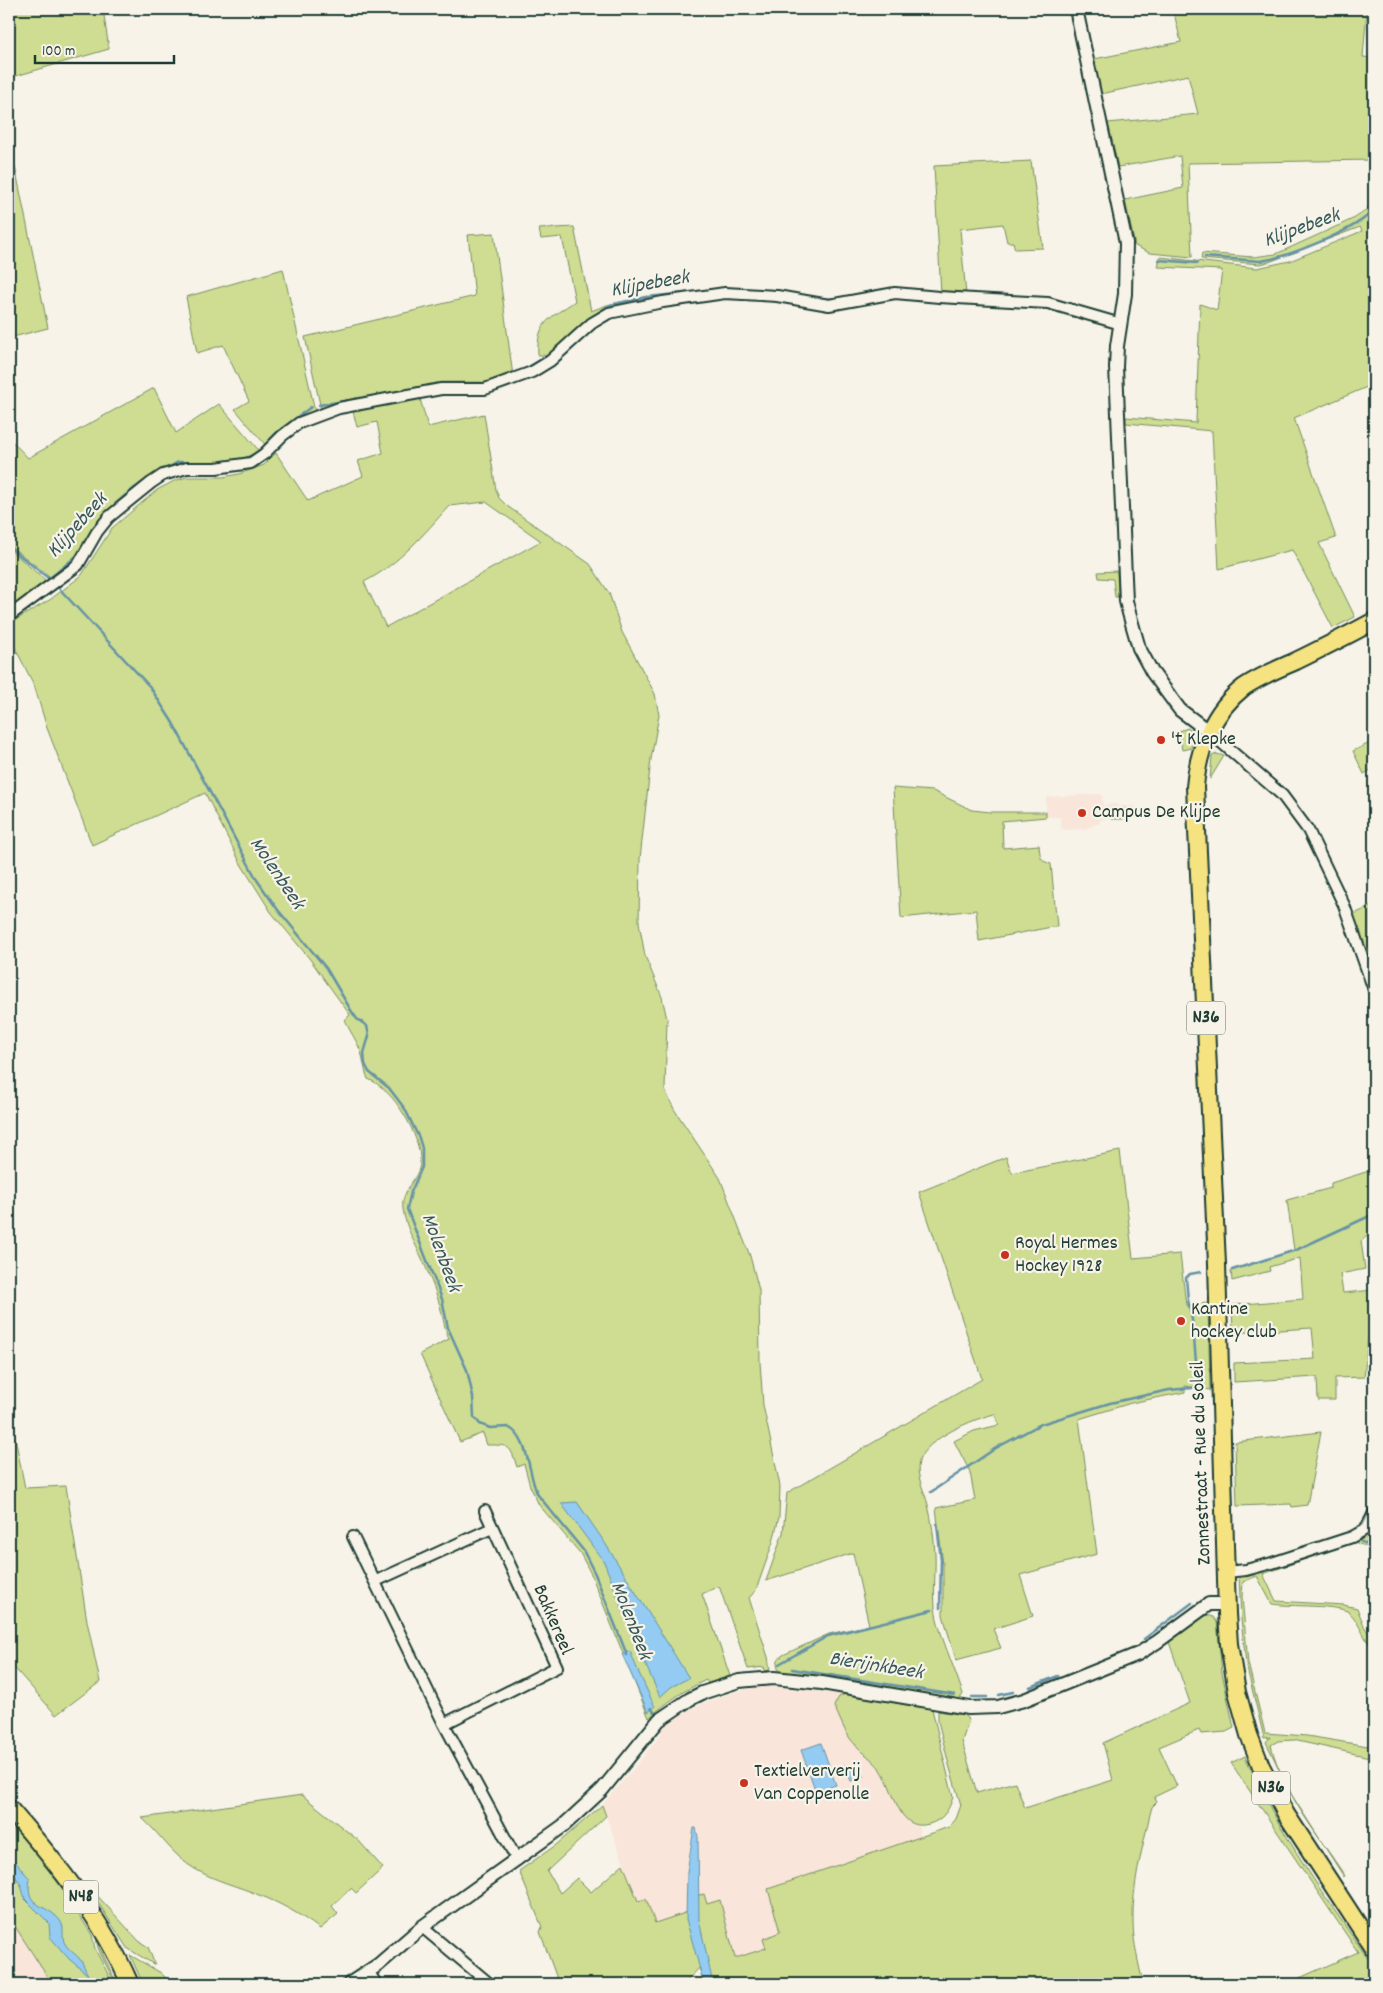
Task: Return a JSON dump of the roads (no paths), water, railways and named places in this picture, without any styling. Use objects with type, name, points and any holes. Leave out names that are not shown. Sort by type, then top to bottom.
[{"type":"main road","name":"N36","points":[[1208,732],[1234,696],[1244,687],[1349,635],[1374,620]]},
{"type":"main road","name":"Zonnestraat - Rue du Soleil","points":[[1208,732],[1198,762],[1196,798],[1216,1231],[1228,1638],[1234,1678],[1245,1722],[1261,1766],[1293,1825],[1374,1949]]},
{"type":"main road","name":"N48","points":[[9,1808],[42,1846],[89,1908],[130,1984]]},
{"type":"street","points":[[1076,9],[1125,231],[1127,270],[1116,367],[1128,613],[1139,648],[1156,678],[1180,710],[1282,795],[1308,830],[1344,905],[1374,990]]},
{"type":"street","points":[[9,616],[55,584],[82,561],[97,532],[109,517],[163,475],[187,468],[216,468],[250,464],[299,423],[339,408],[440,388],[485,389],[508,381],[550,361],[592,323],[609,313],[620,310],[725,294],[777,296],[829,306],[895,293],[1048,303],[1121,324]]},
{"type":"street","name":"Bakkereel","points":[[444,1724],[557,1667],[485,1511]]},
{"type":"street","points":[[1226,1572],[1246,1570],[1272,1563],[1352,1537],[1366,1529],[1374,1513]]},
{"type":"street","points":[[376,1581],[492,1528]]},
{"type":"street","points":[[352,1537],[376,1581],[444,1724],[518,1860]]},
{"type":"street","points":[[349,1984],[369,1972],[422,1927],[563,1826],[613,1778],[654,1726],[665,1716],[690,1699],[715,1688],[739,1681],[765,1678],[822,1683],[969,1708],[987,1709],[1010,1705],[1138,1654],[1158,1642],[1209,1604],[1227,1604]]},
{"type":"street","points":[[422,1927],[490,1984]]},
{"type":"street","points":[[369,1972],[376,1984]]},
{"type":"water","points":[[577,1502],[605,1543],[689,1678],[671,1687],[660,1697],[638,1648],[604,1562],[561,1503]]},
{"type":"water","points":[[630,1651],[655,1707],[648,1712],[622,1654]]},
{"type":"water","points":[[821,1743],[836,1785],[816,1792],[801,1750]]},
{"type":"water","points":[[844,1765],[860,1767],[864,1776],[851,1781]]},
{"type":"water","points":[[694,1828],[696,1828],[698,1837],[699,1920],[713,1984],[704,1984],[686,1919],[687,1872]]},
{"type":"water","points":[[9,1854],[30,1879],[29,1889],[34,1901],[56,1916],[61,1922],[65,1944],[80,1960],[88,1975],[69,1959],[50,1937],[49,1923],[25,1899],[21,1885],[9,1867]]},
{"type":"waterway","name":"Klijpebeek","points":[[1205,257],[1260,261],[1272,259],[1303,249],[1338,233],[1354,225],[1374,209]]},
{"type":"waterway","name":"Klijpebeek","points":[[1159,260],[1197,263]]},
{"type":"waterway","name":"Klijpebeek","points":[[729,289],[778,291]]},
{"type":"waterway","name":"Klijpebeek","points":[[855,295],[896,289],[936,292]]},
{"type":"waterway","name":"Klijpebeek","points":[[590,319],[610,305],[647,297],[714,290]]},
{"type":"waterway","name":"Klijpebeek","points":[[944,292],[986,295]]},
{"type":"waterway","name":"Klijpebeek","points":[[816,298],[833,299]]},
{"type":"waterway","name":"Klijpebeek","points":[[523,370],[551,354]]},
{"type":"waterway","name":"Klijpebeek","points":[[386,394],[442,383],[487,383]]},
{"type":"waterway","name":"Klijpebeek","points":[[319,405],[381,395]]},
{"type":"waterway","name":"Klijpebeek","points":[[244,459],[259,452],[277,432],[311,407]]},
{"type":"waterway","name":"Klijpebeek","points":[[164,470],[178,462],[209,463]]},
{"type":"waterway","name":"Klijpebeek","points":[[90,535],[94,527],[109,510],[126,494],[152,476]]},
{"type":"waterway","name":"Molenbeek","points":[[9,547],[52,581]]},
{"type":"waterway","name":"Klijpebeek","points":[[50,578],[80,553]]},
{"type":"waterway","name":"Molenbeek","points":[[56,585],[150,687],[173,723],[257,880],[278,910],[326,968],[357,1019],[367,1026],[369,1036],[364,1053],[365,1064],[369,1072],[389,1088],[405,1109],[422,1148],[422,1167],[411,1192],[407,1209],[442,1299],[448,1328],[467,1370],[473,1397],[474,1417],[480,1424],[490,1428],[508,1427],[521,1440],[538,1495],[583,1550],[595,1574],[627,1655]]},
{"type":"waterway","points":[[1232,1270],[1296,1250],[1374,1214]]},
{"type":"waterway","points":[[1197,1375],[1193,1325],[1186,1278],[1190,1274],[1201,1272]]},
{"type":"waterway","points":[[931,1492],[996,1448],[1041,1424],[1110,1403],[1169,1390],[1192,1388],[1197,1385]]},
{"type":"waterway","points":[[937,1524],[941,1560],[940,1608]]},
{"type":"waterway","name":"Bierijnkbeek","points":[[1247,1576],[1358,1540],[1374,1548]]},
{"type":"waterway","name":"Bierijnkbeek","points":[[1144,1639],[1192,1603]]},
{"type":"waterway","points":[[779,1664],[828,1636],[932,1610]]},
{"type":"waterway","name":"Bierijnkbeek","points":[[792,1669],[955,1695]]},
{"type":"waterway","name":"Bierijnkbeek","points":[[1030,1687],[1058,1676]]},
{"type":"waterway","name":"Bierijnkbeek","points":[[999,1695],[1013,1692]]},
{"type":"waterway","name":"Bierijnkbeek","points":[[972,1697],[987,1697]]},
{"type":"waterway","name":"Molenbeek","points":[[651,1708],[658,1717]]},
{"type":"place","name":"'t Klepke","points":[[1161,740]]},
{"type":"place","name":"Campus De Klijpe","points":[[1082,813]]},
{"type":"place","name":"Royal Hermes Hockey 1928","points":[[1005,1255]]},
{"type":"place","name":"Kantine hockey club","points":[[1181,1321]]},
{"type":"place","name":"Textielververij Van Coppenolle","points":[[744,1783]]}]
